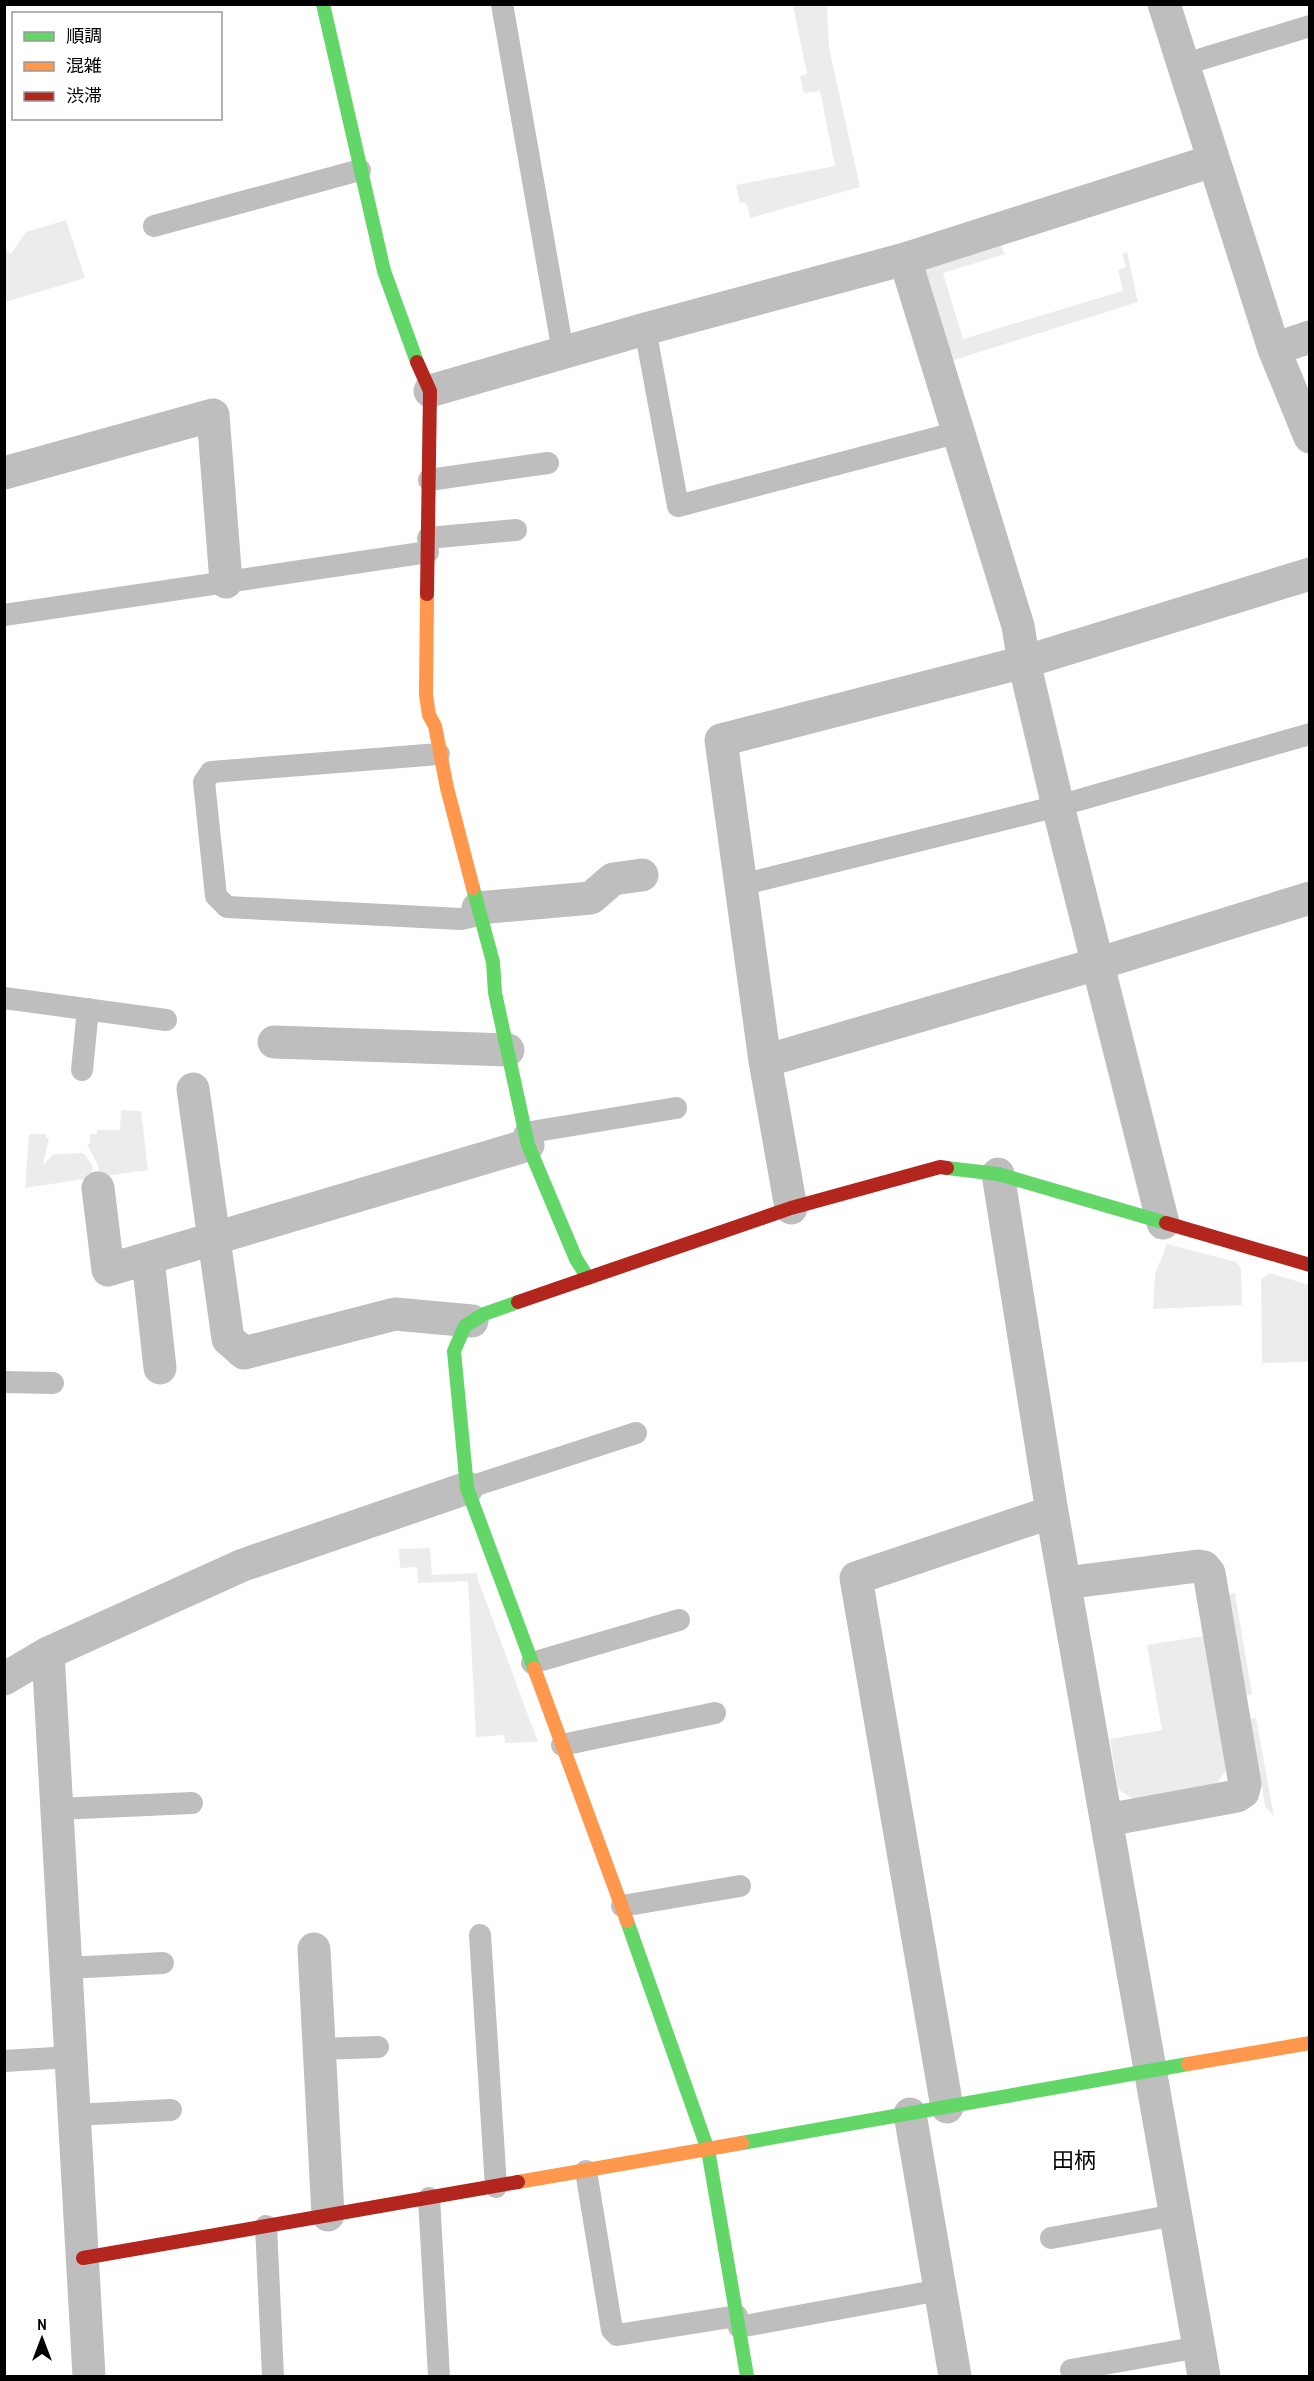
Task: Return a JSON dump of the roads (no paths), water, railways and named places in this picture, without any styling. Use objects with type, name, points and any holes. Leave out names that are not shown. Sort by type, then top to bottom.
[{"type":"street","points":[[323,4],[384,271],[417,363],[430,391],[426,695],[429,715],[435,726],[439,754],[478,912],[493,962],[495,993],[526,1139],[576,1259],[588,1278]]},
{"type":"street","points":[[1164,4],[1212,161],[1274,349],[1310,437]]},
{"type":"street","points":[[430,391],[645,329],[905,259],[1212,161]]},
{"type":"street","points":[[905,259],[1018,626],[1024,662],[1058,806],[1163,1223]]},
{"type":"street","points":[[1274,349],[1310,337]]},
{"type":"street","points":[[4,473],[213,415],[226,582]]},
{"type":"street","points":[[791,1208],[765,1061],[721,740],[1024,662],[1310,574]]},
{"type":"street","points":[[478,912],[591,898],[613,879],[642,875]]},
{"type":"street","points":[[765,1061],[1097,964],[1310,898]]},
{"type":"street","points":[[274,1042],[508,1050]]},
{"type":"street","points":[[193,1089],[212,1240],[228,1339],[244,1353],[395,1314],[472,1321]]},
{"type":"street","points":[[98,1188],[108,1270],[212,1240],[526,1139]]},
{"type":"street","points":[[747,2376],[708,2150],[622,1906],[467,1488],[454,1350],[465,1326],[484,1314],[791,1208],[940,1167],[998,1174],[1310,1265]]},
{"type":"street","points":[[998,1174],[1052,1512],[1202,2362]]},
{"type":"street","points":[[148,1259],[160,1368]]},
{"type":"street","points":[[4,1679],[48,1653],[243,1564],[467,1488]]},
{"type":"street","points":[[947,2107],[856,1578],[1052,1512]]},
{"type":"street","points":[[1065,1583],[1198,1566],[1204,1567],[1209,1573],[1245,1784],[1243,1792],[1237,1796],[1107,1820]]},
{"type":"street","points":[[48,1653],[89,2376]]},
{"type":"street","points":[[314,1949],[328,2215]]},
{"type":"street","points":[[83,2258],[1310,2043]]},
{"type":"street","points":[[910,2114],[955,2376]]},
{"type":"lane","points":[[502,4],[563,352]]},
{"type":"lane","points":[[1182,65],[1310,26]]},
{"type":"lane","points":[[154,226],[360,170]]},
{"type":"lane","points":[[645,329],[678,506],[958,432]]},
{"type":"lane","points":[[429,480],[548,463]]},
{"type":"lane","points":[[4,615],[226,582],[516,530]]},
{"type":"lane","points":[[741,885],[1058,806],[1310,734]]},
{"type":"lane","points":[[439,754],[211,772],[204,782],[216,896],[227,907],[461,919],[478,912]]},
{"type":"lane","points":[[4,998],[166,1020]]},
{"type":"lane","points":[[82,1070],[88,1009]]},
{"type":"lane","points":[[526,1139],[676,1108]]},
{"type":"lane","points":[[4,1382],[52,1383]]},
{"type":"lane","points":[[467,1488],[636,1432]]},
{"type":"lane","points":[[532,1663],[679,1620]]},
{"type":"lane","points":[[562,1745],[715,1713]]},
{"type":"lane","points":[[57,1809],[192,1803]]},
{"type":"lane","points":[[622,1906],[740,1886]]},
{"type":"lane","points":[[480,1935],[496,2187]]},
{"type":"lane","points":[[67,1968],[163,1963]]},
{"type":"lane","points":[[319,2049],[378,2047]]},
{"type":"lane","points":[[4,2061],[71,2057]]},
{"type":"lane","points":[[74,2115],[171,2110]]},
{"type":"lane","points":[[586,2171],[612,2330],[617,2336],[738,2322],[940,2290]]},
{"type":"lane","points":[[429,2198],[439,2376]]},
{"type":"lane","points":[[1052,2238],[1175,2215]]},
{"type":"lane","points":[[266,2226],[273,2376]]},
{"type":"lane","points":[[1071,2370],[1202,2362]]},
{"type":"district","name":"田柄","points":[[1074,2160]]}]
